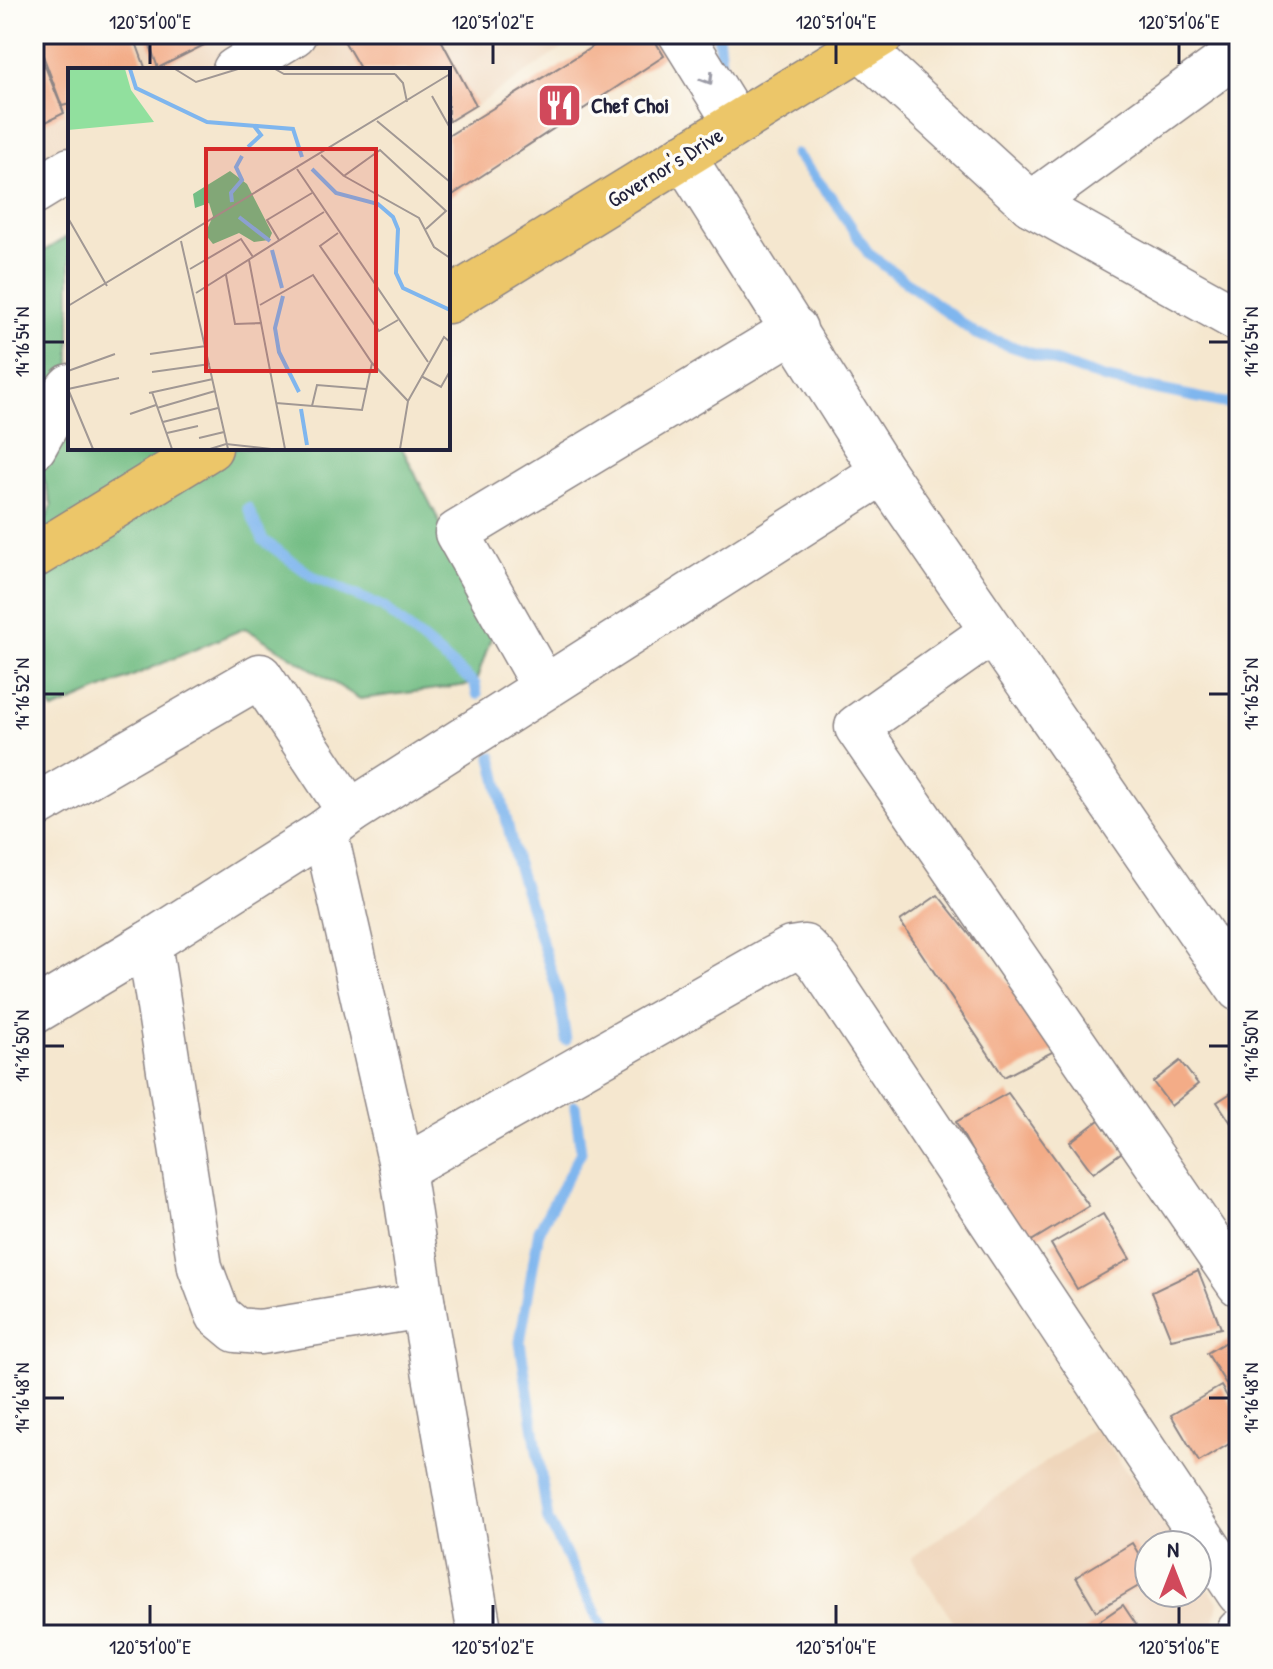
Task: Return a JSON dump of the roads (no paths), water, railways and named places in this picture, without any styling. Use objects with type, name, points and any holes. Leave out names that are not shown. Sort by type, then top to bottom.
[{"type":"main road","name":"Governor's Drive","points":[[450,300],[871,41]]},
{"type":"main road","points":[[40,541],[206,450]]},
{"type":"street","points":[[238,68],[294,34]]},
{"type":"street","points":[[681,34],[736,123]]},
{"type":"street","points":[[871,41],[1031,204],[1239,320]]},
{"type":"street","points":[[1031,204],[1239,52]]},
{"type":"street","points":[[683,156],[883,472],[992,632],[1226,941],[1239,989]]},
{"type":"street","points":[[34,192],[68,171]]},
{"type":"street","points":[[544,687],[457,533],[795,329]]},
{"type":"street","points":[[34,447],[68,389]]},
{"type":"street","points":[[34,1012],[149,943],[883,472]]},
{"type":"street","points":[[992,632],[857,727],[1239,1284]]},
{"type":"street","points":[[34,807],[260,676],[338,821],[402,1169],[480,1635]]},
{"type":"street","points":[[149,943],[200,1267],[218,1315],[236,1330],[260,1332],[423,1306]]},
{"type":"street","points":[[402,1169],[770,960],[791,949],[804,947],[818,961],[1239,1593]]},
{"type":"waterway","points":[[718,34],[721,63]]},
{"type":"waterway","points":[[796,154],[835,202],[869,254],[976,334],[1106,379],[1239,406]]},
{"type":"waterway","points":[[248,508],[263,540],[315,578],[383,607],[475,684],[477,694]]},
{"type":"waterway","points":[[492,757],[516,861],[559,996],[566,1040]]},
{"type":"waterway","points":[[575,1106],[581,1152],[539,1230],[520,1342],[548,1520],[607,1635]]},
{"type":"place","name":"Chef Choi","points":[[560,105]]}]
